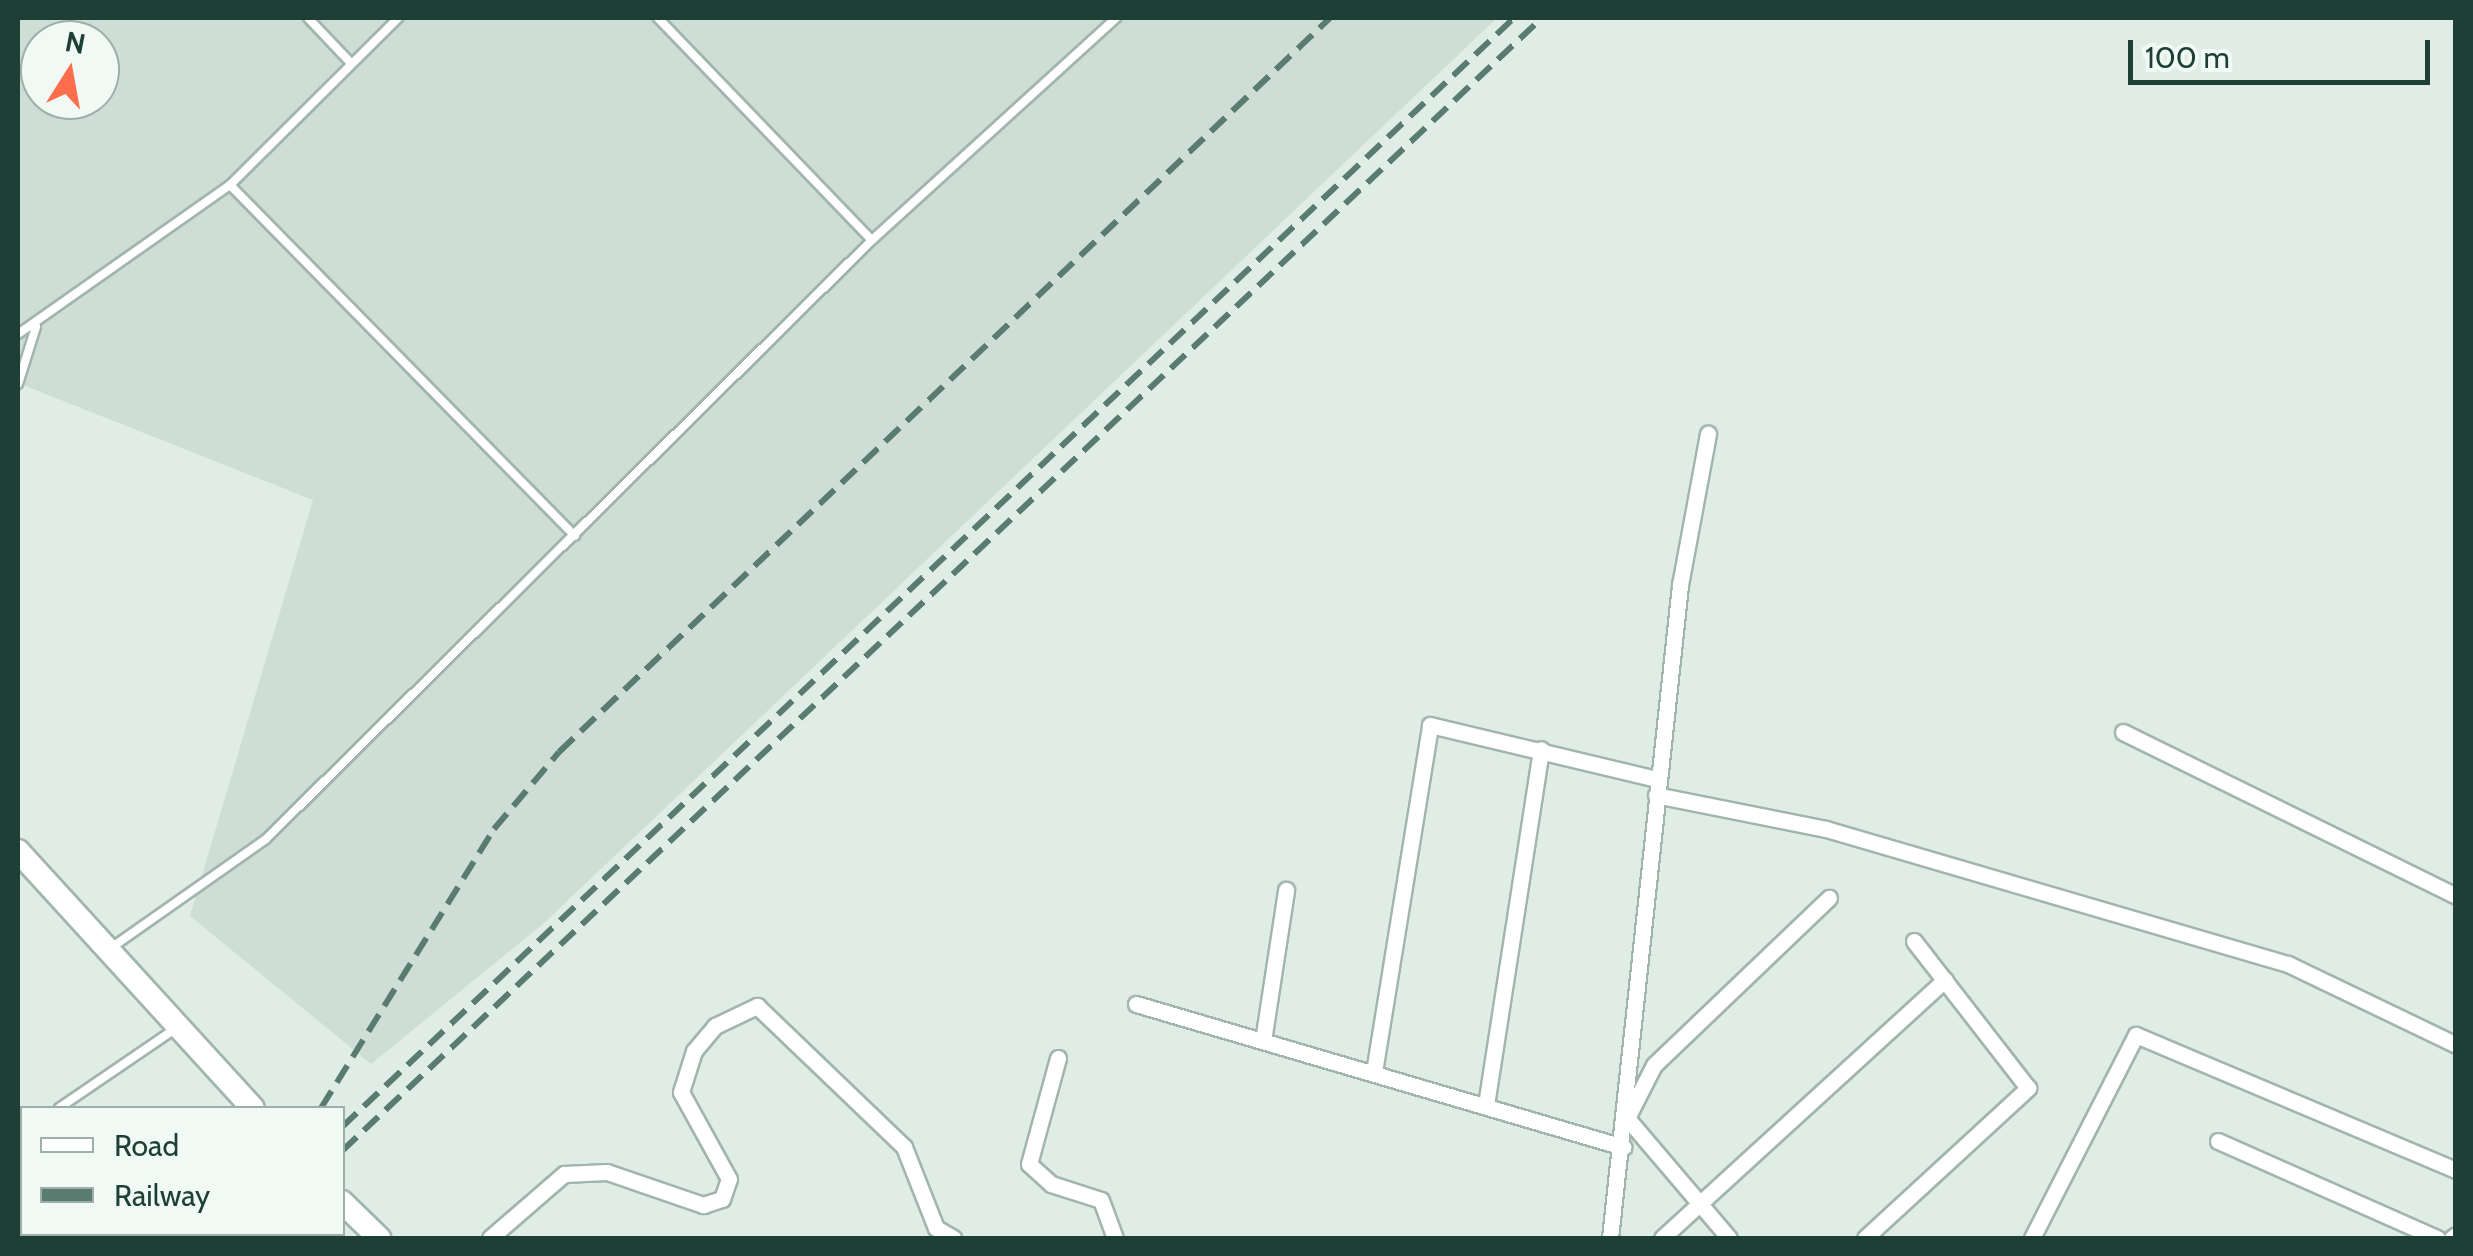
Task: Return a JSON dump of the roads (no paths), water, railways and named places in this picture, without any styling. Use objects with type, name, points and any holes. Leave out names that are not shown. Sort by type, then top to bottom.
[{"type":"main road","points":[[18,851],[251,1106]]},
{"type":"main road","points":[[345,1205],[379,1238]]},
{"type":"street","points":[[1610,1238],[1627,1118],[1657,787],[1708,434]]},
{"type":"street","points":[[1374,1072],[1422,739],[1441,723],[1541,748],[1657,787],[1826,829],[2288,964],[2456,1046]]},
{"type":"street","points":[[2123,732],[2456,896]]},
{"type":"street","points":[[1486,1105],[1541,748]]},
{"type":"street","points":[[1263,1040],[1286,890]]},
{"type":"street","points":[[1627,1118],[1654,1064],[1829,898]]},
{"type":"street","points":[[1865,1238],[2028,1088],[1914,941]]},
{"type":"street","points":[[1662,1238],[1945,980]]},
{"type":"street","points":[[1136,1004],[1623,1147]]},
{"type":"street","points":[[490,1238],[564,1174],[607,1172],[703,1205],[722,1199],[729,1179],[681,1092],[694,1052],[715,1026],[757,1006],[904,1147],[936,1228],[954,1238]]},
{"type":"street","points":[[2032,1238],[2136,1036],[2450,1167],[2456,1147]]},
{"type":"street","points":[[1058,1058],[1030,1164],[1051,1184],[1102,1200],[1115,1238]]},
{"type":"street","points":[[1627,1118],[1729,1238]]},
{"type":"street","points":[[2218,1141],[2437,1238]]},
{"type":"lane","points":[[308,18],[349,61]]},
{"type":"lane","points":[[18,334],[36,327],[230,185],[349,61],[398,18]]},
{"type":"lane","points":[[658,18],[872,240]]},
{"type":"lane","points":[[107,951],[266,839],[872,240],[1116,18]]},
{"type":"lane","points":[[230,185],[575,536]]},
{"type":"lane","points":[[18,384],[36,327]]},
{"type":"lane","points":[[63,1106],[177,1028]]},
{"type":"railway","points":[[322,1106],[494,829],[559,752],[1330,18]]},
{"type":"railway","points":[[345,1124],[1514,18]]},
{"type":"railway","points":[[345,1148],[1542,18]]}]
